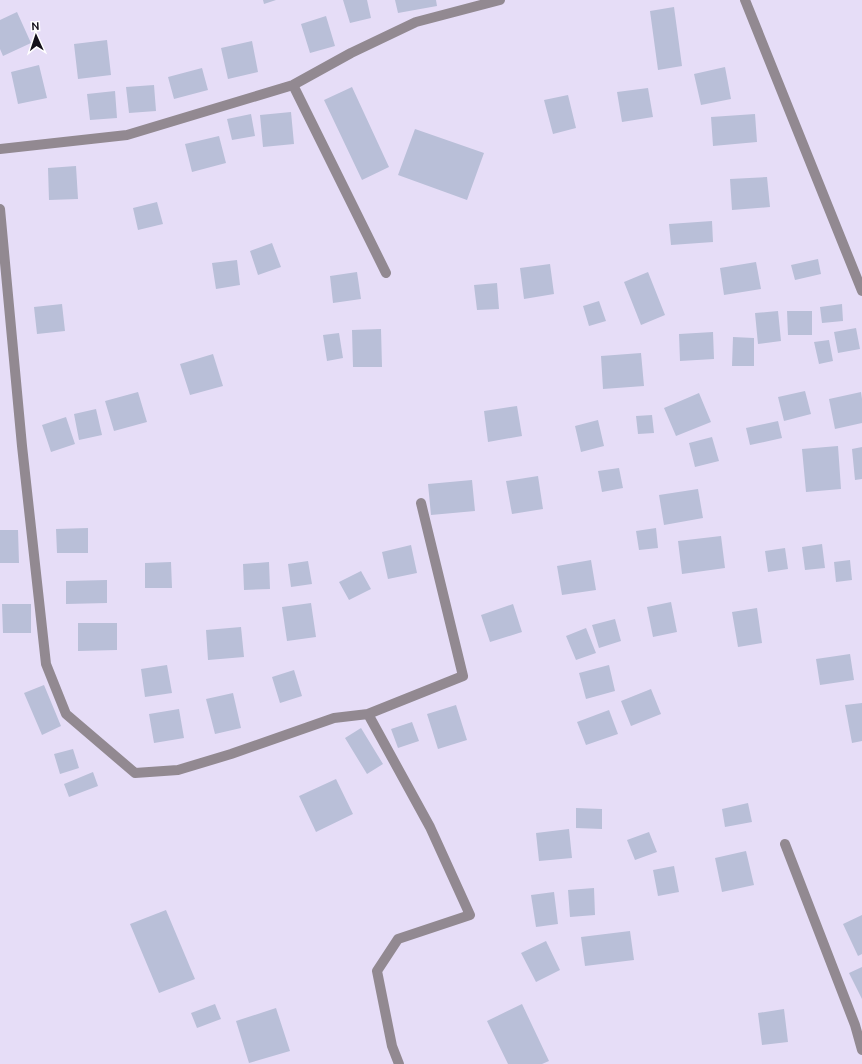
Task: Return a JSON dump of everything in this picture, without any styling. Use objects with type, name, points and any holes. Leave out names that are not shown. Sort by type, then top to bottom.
[{"type":"street","points":[[0,149],[127,135],[293,85],[351,53],[416,22],[500,0]]},
{"type":"street","points":[[745,0],[862,291]]},
{"type":"street","points":[[293,85],[386,273]]},
{"type":"street","points":[[0,209],[22,446],[46,664],[66,714],[135,773],[178,770],[231,754],[334,718],[368,714],[463,676],[421,503]]},
{"type":"street","points":[[368,714],[430,827],[470,915],[398,939],[377,971],[392,1046],[399,1064]]},
{"type":"street","points":[[785,844],[859,1024],[862,1050]]},
{"type":"building","points":[[263,0],[276,0],[264,4]]},
{"type":"building","points":[[343,0],[367,0],[371,18],[350,23]]},
{"type":"building","points":[[395,0],[436,0],[437,6],[398,13]]},
{"type":"building","points":[[674,7],[682,66],[658,70],[650,11]]},
{"type":"building","points":[[17,12],[31,43],[3,56],[0,49],[0,20]]},
{"type":"building","points":[[326,16],[335,46],[310,53],[301,24]]},
{"type":"building","points":[[107,40],[111,75],[78,79],[74,44]]},
{"type":"building","points":[[252,41],[258,72],[228,79],[221,48]]},
{"type":"building","points":[[39,65],[47,98],[18,104],[11,72]]},
{"type":"building","points":[[725,67],[731,99],[701,105],[694,74]]},
{"type":"building","points":[[202,68],[208,90],[174,99],[168,77]]},
{"type":"building","points":[[154,85],[156,111],[129,113],[126,87]]},
{"type":"building","points":[[352,87],[389,167],[362,180],[324,100]]},
{"type":"building","points":[[648,88],[653,117],[622,122],[617,92]]},
{"type":"building","points":[[115,91],[117,118],[90,120],[87,94]]},
{"type":"building","points":[[568,95],[576,128],[553,134],[544,100]]},
{"type":"building","points":[[291,112],[294,144],[263,147],[260,115]]},
{"type":"building","points":[[251,114],[255,136],[232,140],[227,119]]},
{"type":"building","points":[[755,114],[757,142],[713,146],[711,117]]},
{"type":"building","points":[[415,129],[484,153],[467,200],[398,175]]},
{"type":"building","points":[[219,136],[226,163],[192,172],[185,144]]},
{"type":"building","points":[[76,166],[78,199],[49,200],[48,168]]},
{"type":"building","points":[[767,177],[770,207],[732,210],[730,179]]},
{"type":"building","points":[[157,202],[163,224],[138,230],[133,208]]},
{"type":"building","points":[[712,221],[713,242],[671,245],[669,224]]},
{"type":"building","points":[[272,243],[281,267],[258,275],[250,251]]},
{"type":"building","points":[[818,259],[821,274],[795,280],[791,265]]},
{"type":"building","points":[[237,260],[240,285],[216,289],[212,263]]},
{"type":"building","points":[[756,262],[761,289],[724,295],[720,268]]},
{"type":"building","points":[[550,264],[554,294],[524,299],[520,268]]},
{"type":"building","points":[[357,272],[361,299],[333,303],[330,276]]},
{"type":"building","points":[[648,272],[665,315],[641,325],[624,282]]},
{"type":"building","points":[[497,283],[499,309],[477,310],[474,285]]},
{"type":"building","points":[[599,301],[606,321],[589,326],[583,306]]},
{"type":"building","points":[[62,304],[65,331],[37,334],[34,307]]},
{"type":"building","points":[[842,304],[843,321],[822,323],[820,307]]},
{"type":"building","points":[[778,311],[781,341],[758,344],[755,313]]},
{"type":"building","points":[[787,311],[812,311],[812,335],[788,335]]},
{"type":"building","points":[[856,328],[860,349],[838,353],[834,332]]},
{"type":"building","points":[[381,329],[382,367],[353,367],[352,330]]},
{"type":"building","points":[[713,332],[714,359],[680,361],[679,334]]},
{"type":"building","points":[[339,333],[343,358],[327,361],[323,335]]},
{"type":"building","points":[[733,337],[754,338],[754,366],[732,366]]},
{"type":"building","points":[[829,340],[833,361],[819,364],[814,342]]},
{"type":"building","points":[[641,353],[644,386],[603,389],[601,356]]},
{"type":"building","points":[[213,354],[223,386],[190,395],[180,364]]},
{"type":"building","points":[[805,391],[811,414],[784,421],[778,397]]},
{"type":"building","points":[[138,392],[147,422],[114,431],[105,401]]},
{"type":"building","points":[[861,392],[862,423],[835,429],[829,399]]},
{"type":"building","points":[[699,393],[711,422],[676,436],[664,408]]},
{"type":"building","points":[[517,406],[522,436],[488,442],[484,411]]},
{"type":"building","points":[[96,409],[102,435],[79,440],[74,414]]},
{"type":"building","points":[[652,415],[654,433],[638,434],[636,416]]},
{"type":"building","points":[[66,417],[75,444],[51,452],[42,425]]},
{"type":"building","points":[[598,420],[604,446],[581,452],[575,426]]},
{"type":"building","points":[[778,421],[782,438],[750,445],[746,428]]},
{"type":"building","points":[[712,437],[719,461],[695,467],[689,443]]},
{"type":"building","points":[[838,446],[841,489],[806,492],[802,449]]},
{"type":"building","points":[[862,447],[862,479],[855,480],[852,449]]},
{"type":"building","points":[[619,468],[623,488],[602,492],[598,471]]},
{"type":"building","points":[[538,476],[543,509],[512,514],[506,481]]},
{"type":"building","points":[[472,480],[475,511],[431,515],[428,484]]},
{"type":"building","points":[[698,489],[703,518],[664,525],[659,495]]},
{"type":"building","points":[[88,528],[88,553],[57,553],[56,529]]},
{"type":"building","points":[[656,528],[658,548],[639,550],[636,531]]},
{"type":"building","points":[[0,530],[18,530],[19,563],[0,563]]},
{"type":"building","points":[[721,536],[725,568],[682,574],[678,541]]},
{"type":"building","points":[[822,544],[825,568],[805,570],[802,547]]},
{"type":"building","points":[[411,545],[417,573],[388,579],[382,552]]},
{"type":"building","points":[[785,548],[788,569],[768,572],[765,551]]},
{"type":"building","points":[[591,560],[596,590],[562,595],[557,566]]},
{"type":"building","points":[[850,560],[852,580],[836,582],[834,562]]},
{"type":"building","points":[[308,561],[312,584],[291,587],[288,564]]},
{"type":"building","points":[[171,562],[172,588],[145,588],[145,563]]},
{"type":"building","points":[[269,562],[270,589],[244,590],[243,564]]},
{"type":"building","points":[[361,571],[371,589],[349,600],[339,582]]},
{"type":"building","points":[[107,580],[107,603],[66,604],[66,581]]},
{"type":"building","points":[[671,602],[677,632],[653,637],[647,607]]},
{"type":"building","points":[[311,603],[316,637],[287,641],[282,607]]},
{"type":"building","points":[[2,604],[31,604],[31,633],[3,633]]},
{"type":"building","points":[[513,604],[522,632],[490,642],[481,615]]},
{"type":"building","points":[[757,608],[762,643],[738,647],[732,612]]},
{"type":"building","points":[[615,619],[621,641],[599,648],[592,625]]},
{"type":"building","points":[[78,623],[117,623],[117,650],[78,651]]},
{"type":"building","points":[[241,627],[244,657],[208,660],[206,630]]},
{"type":"building","points":[[586,628],[596,653],[576,660],[566,636]]},
{"type":"building","points":[[850,654],[854,680],[820,685],[816,659]]},
{"type":"building","points":[[167,665],[172,693],[145,697],[141,669]]},
{"type":"building","points":[[609,665],[615,691],[586,699],[579,673]]},
{"type":"building","points":[[294,670],[302,696],[280,703],[272,677]]},
{"type":"building","points":[[44,685],[61,726],[42,735],[24,693]]},
{"type":"building","points":[[651,689],[661,714],[631,726],[621,701]]},
{"type":"building","points":[[233,693],[241,728],[215,734],[206,699]]},
{"type":"building","points":[[862,703],[862,741],[852,743],[845,705]]},
{"type":"building","points":[[456,705],[467,740],[438,749],[427,714]]},
{"type":"building","points":[[179,709],[184,738],[154,743],[149,714]]},
{"type":"building","points":[[609,710],[618,734],[586,745],[577,722]]},
{"type":"building","points":[[412,722],[419,741],[398,748],[391,729]]},
{"type":"building","points":[[361,728],[383,764],[367,774],[345,738]]},
{"type":"building","points":[[73,749],[79,768],[60,774],[54,754]]},
{"type":"building","points":[[93,772],[98,786],[69,797],[64,784]]},
{"type":"building","points":[[336,779],[353,814],[316,832],[299,796]]},
{"type":"building","points":[[748,803],[752,822],[725,827],[722,809]]},
{"type":"building","points":[[576,808],[602,809],[602,829],[576,828]]},
{"type":"building","points":[[569,829],[572,858],[539,861],[536,833]]},
{"type":"building","points":[[649,832],[657,852],[635,860],[627,840]]},
{"type":"building","points":[[746,851],[754,885],[722,892],[715,858]]},
{"type":"building","points":[[674,866],[679,892],[658,896],[653,870]]},
{"type":"building","points":[[594,888],[595,915],[570,917],[568,890]]},
{"type":"building","points":[[554,892],[558,924],[536,927],[531,895]]},
{"type":"building","points":[[166,910],[195,979],[159,993],[130,924]]},
{"type":"building","points":[[862,915],[862,954],[858,956],[843,924]]},
{"type":"building","points":[[630,931],[634,960],[585,966],[581,937]]},
{"type":"building","points":[[546,941],[560,970],[536,982],[521,953]]},
{"type":"building","points":[[862,967],[862,999],[849,973]]},
{"type":"building","points":[[215,1004],[221,1019],[197,1028],[191,1013]]},
{"type":"building","points":[[522,1004],[549,1061],[542,1064],[508,1064],[487,1021]]},
{"type":"building","points":[[276,1008],[290,1051],[249,1063],[236,1021]]},
{"type":"building","points":[[784,1009],[788,1042],[762,1045],[758,1013]]}]
